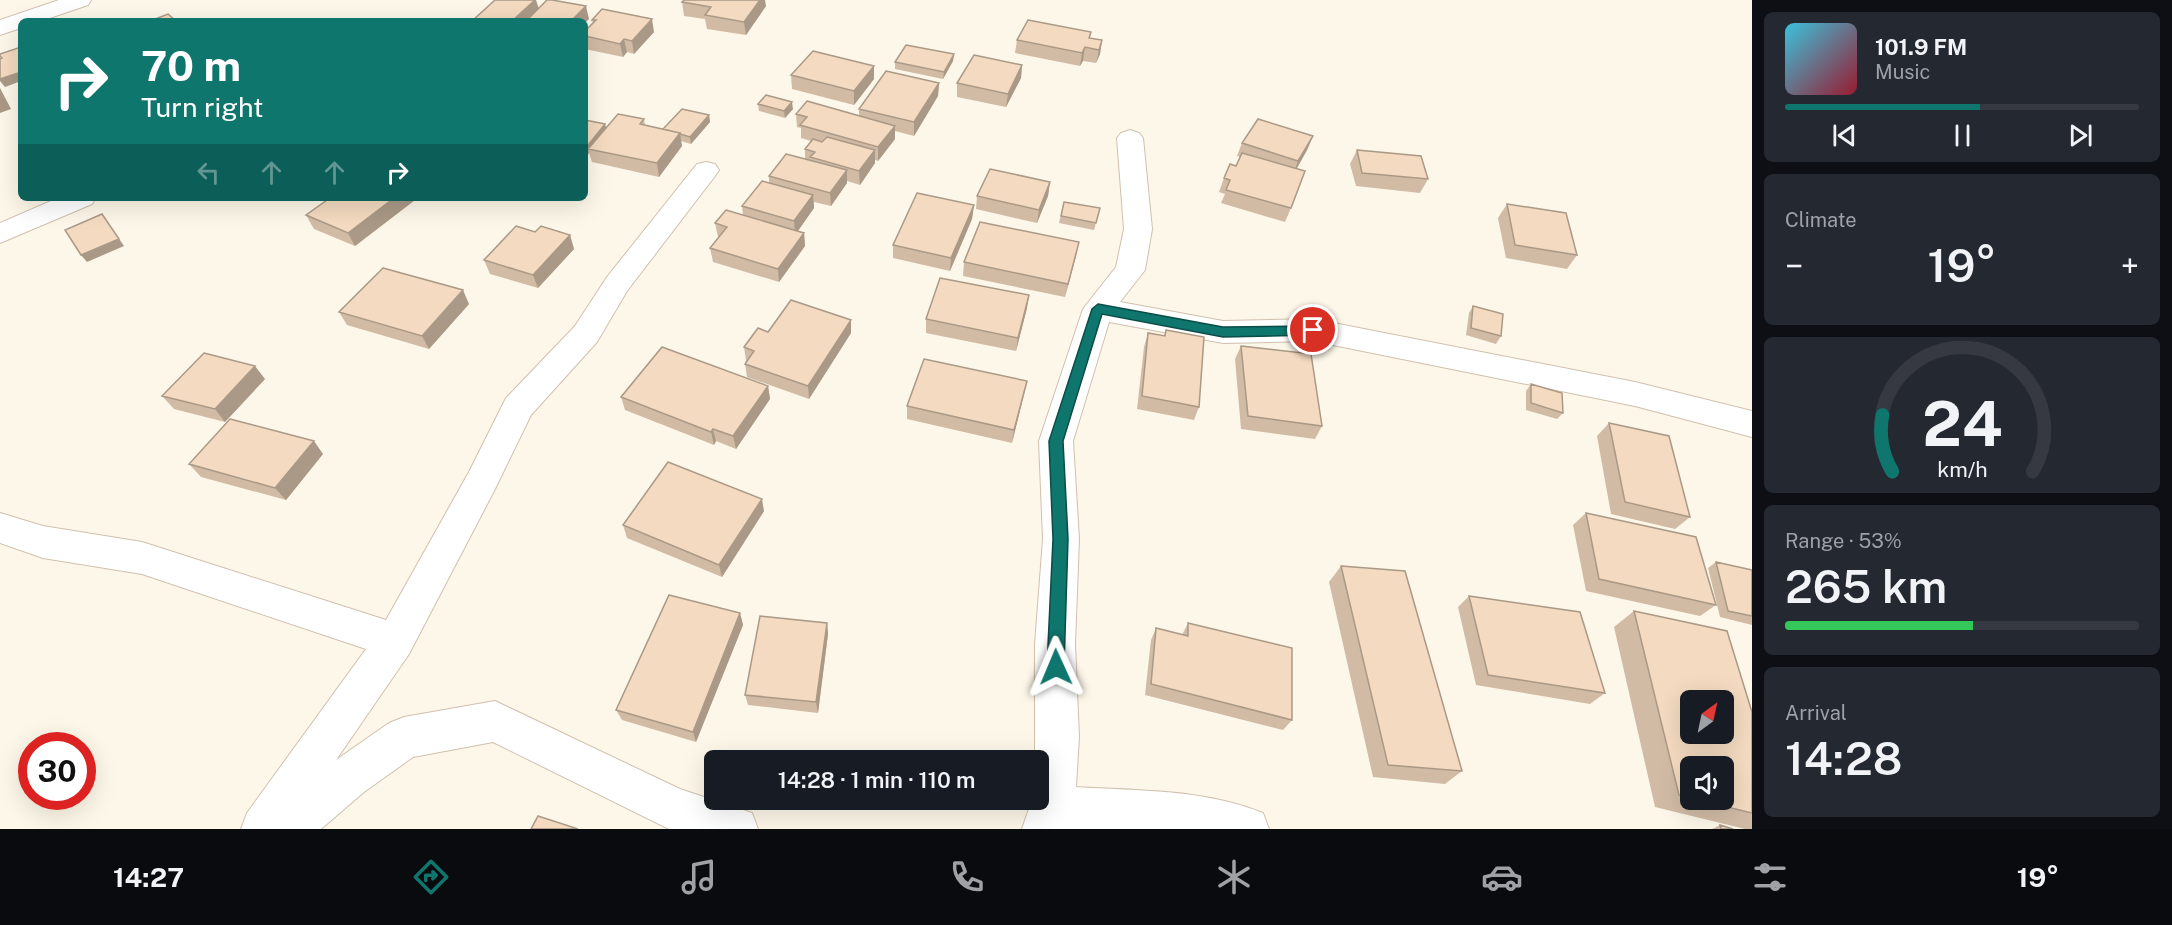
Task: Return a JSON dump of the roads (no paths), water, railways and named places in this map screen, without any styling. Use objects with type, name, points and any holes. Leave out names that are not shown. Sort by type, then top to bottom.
[{"type":"street","points":[[29,18],[80,0]]},
{"type":"street","points":[[0,28],[18,22]]},
{"type":"street","points":[[1130,138],[1137,229],[1130,270],[1098,309],[1056,441],[1061,539],[1055,644],[1058,737],[1049,818],[1188,815],[1247,829]]},
{"type":"street","points":[[263,829],[395,640],[482,481],[518,407],[586,334],[618,284],[706,170]]},
{"type":"street","points":[[0,234],[75,201]]},
{"type":"street","points":[[1098,309],[1223,332],[1313,330],[1635,394],[1752,424]]},
{"type":"street","points":[[0,528],[43,542],[142,558],[395,640]]},
{"type":"street","points":[[287,829],[350,777],[404,738],[495,721],[674,809],[736,829]]}]
